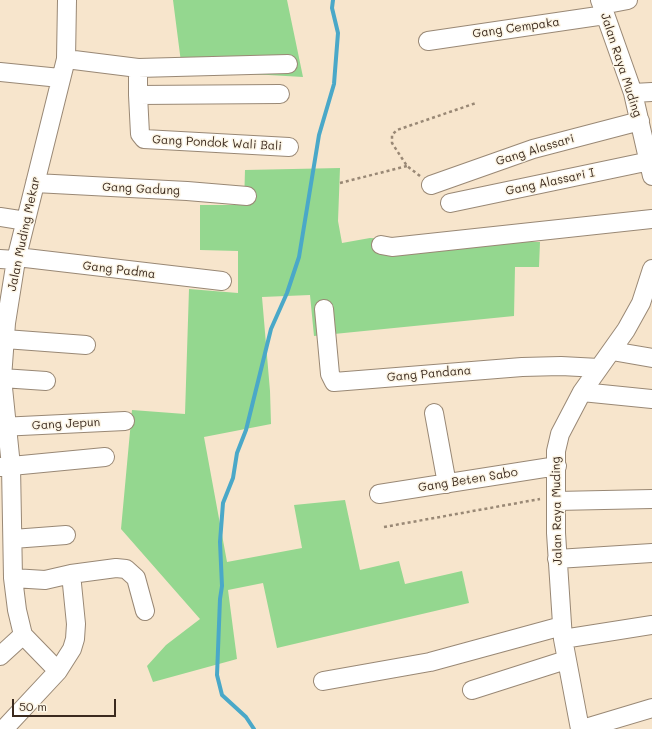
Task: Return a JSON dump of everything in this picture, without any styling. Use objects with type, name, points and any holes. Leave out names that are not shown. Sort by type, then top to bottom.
[{"type":"street","name":"Jalan Muding Mekar","points":[[23,635],[13,578],[13,538],[3,427],[2,378],[6,339],[5,302],[11,259],[26,221],[60,78],[66,59],[67,0]]},
{"type":"street","name":"Gang Cempaka","points":[[428,41],[602,7],[628,0]]},
{"type":"street","name":"Jalan Raya Muding","points":[[602,7],[633,93],[651,168]]},
{"type":"street","points":[[66,59],[138,68],[288,64]]},
{"type":"street","name":"Gang Pondok Wali Bali","points":[[138,68],[140,134],[144,139],[289,147]]},
{"type":"street","points":[[0,72],[60,78]]},
{"type":"street","points":[[633,93],[652,92]]},
{"type":"street","points":[[138,95],[280,94]]},
{"type":"street","name":"Gang Alassari","points":[[431,185],[533,149],[640,121]]},
{"type":"street","name":"Gang Alassari I","points":[[450,203],[651,168]]},
{"type":"street","name":"Gang Gadung","points":[[35,183],[186,191],[247,196]]},
{"type":"street","points":[[0,217],[26,221]]},
{"type":"street","points":[[381,245],[392,246],[652,219]]},
{"type":"street","name":"Gang Padma","points":[[11,259],[222,282]]},
{"type":"street","name":"Jalan Raya Muding","points":[[581,729],[566,660],[562,632],[557,559],[556,452],[560,434],[582,392],[612,351],[641,303],[652,269]]},
{"type":"street","name":"Gang Pandana","points":[[324,309],[330,374],[334,382],[522,367],[561,366],[599,368]]},
{"type":"street","points":[[6,339],[86,345]]},
{"type":"street","points":[[612,351],[652,358]]},
{"type":"street","points":[[2,378],[46,381]]},
{"type":"street","points":[[582,392],[652,399]]},
{"type":"street","points":[[434,413],[447,484]]},
{"type":"street","name":"Gang Jepun","points":[[3,427],[125,421]]},
{"type":"street","points":[[6,467],[105,457]]},
{"type":"street","name":"Gang Beten Sabo","points":[[379,494],[556,466]]},
{"type":"street","points":[[556,499],[652,498]]},
{"type":"street","points":[[13,538],[66,535]]},
{"type":"street","points":[[557,559],[652,553]]},
{"type":"street","points":[[13,578],[45,580],[71,574],[116,568],[126,569],[136,578],[145,611]]},
{"type":"street","points":[[4,729],[58,671],[72,649],[75,639],[76,624],[71,574]]},
{"type":"street","points":[[323,681],[430,662],[562,632],[652,625]]},
{"type":"street","points":[[0,656],[23,635],[58,671]]},
{"type":"street","points":[[472,690],[566,660]]},
{"type":"street","points":[[581,729],[652,708]]},
{"type":"path","points":[[431,185],[407,166],[392,143],[392,135],[397,130],[476,103]]},
{"type":"path","points":[[340,183],[407,166]]},
{"type":"path","points":[[384,527],[556,499]]},
{"type":"green space","points":[[173,0],[287,0],[303,77],[182,70]]},
{"type":"green space","points":[[340,168],[338,221],[342,243],[370,238],[540,242],[539,267],[515,267],[514,316],[314,336],[310,295],[262,297],[270,391],[271,424],[204,437],[227,562],[302,548],[294,505],[345,500],[360,570],[399,561],[405,584],[462,571],[469,603],[277,648],[263,583],[228,590],[237,659],[153,682],[147,666],[166,645],[200,619],[121,529],[132,410],[185,414],[189,289],[238,293],[238,251],[200,250],[200,205],[244,205],[245,170]]},
{"type":"waterway","points":[[254,729],[246,717],[222,695],[217,675],[220,599],[222,586],[220,542],[223,503],[233,478],[237,453],[246,430],[271,329],[287,293],[299,257],[319,135],[334,84],[338,33],[332,8],[333,0]]}]
